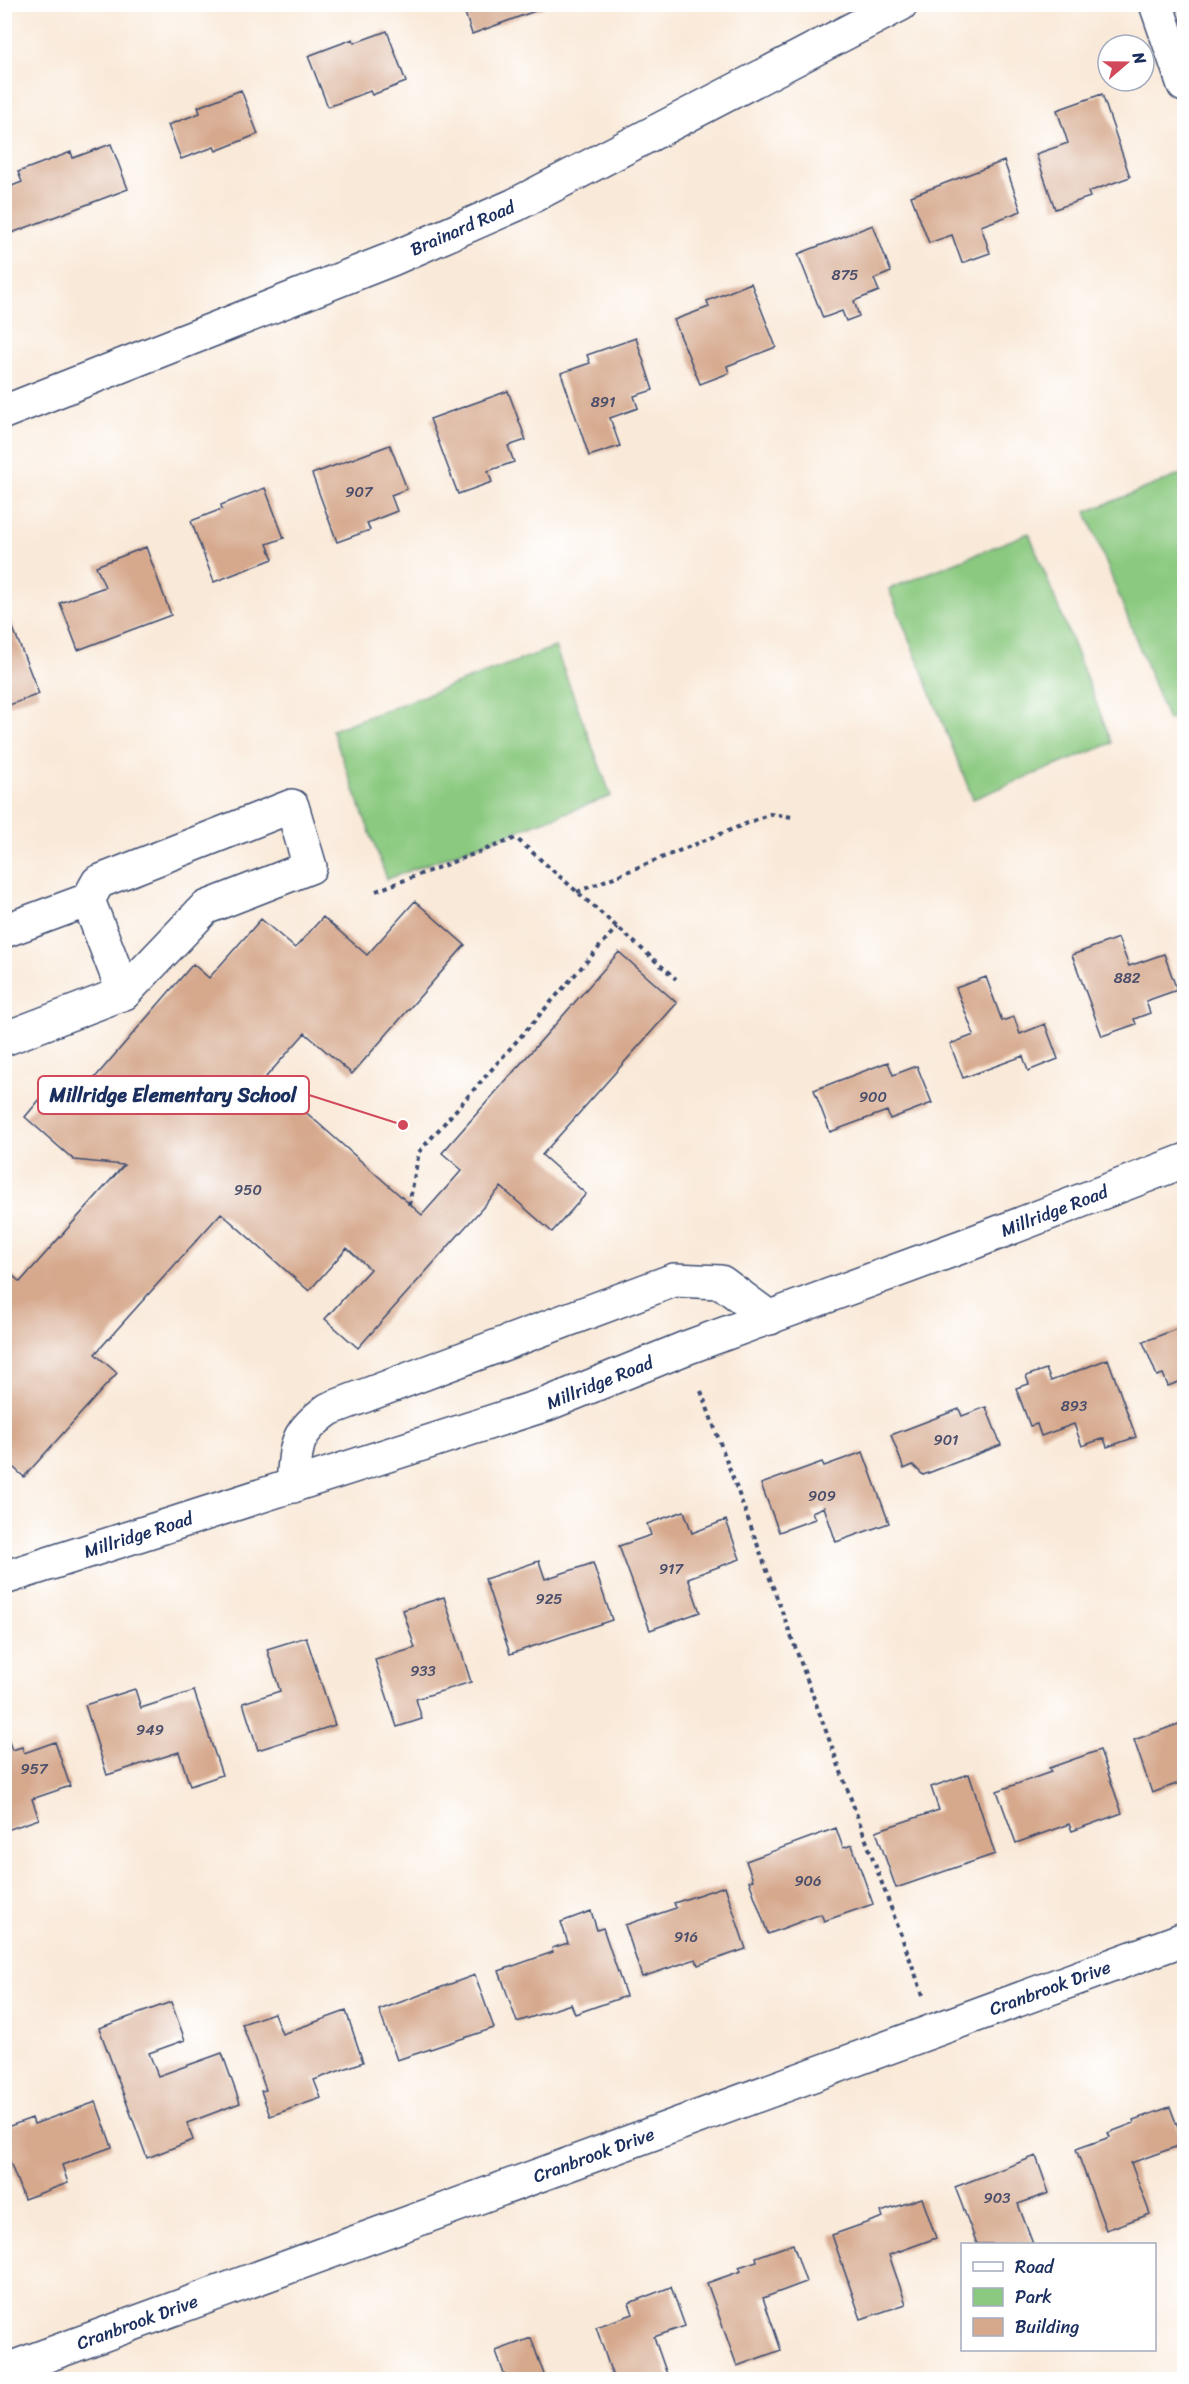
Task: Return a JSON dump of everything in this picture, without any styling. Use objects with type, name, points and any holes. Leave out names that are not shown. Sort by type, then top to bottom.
[{"type":"street","name":"Brainard Road","points":[[4,412],[381,263],[515,205],[901,4]]},
{"type":"street","points":[[1156,4],[1185,85]]},
{"type":"street","points":[[4,931],[88,900],[98,882],[292,806],[310,867],[205,908],[124,993],[4,1039]]},
{"type":"street","points":[[88,900],[124,993]]},
{"type":"street","name":"Millridge Road","points":[[4,1578],[547,1404],[683,1349],[1185,1161]]},
{"type":"street","points":[[293,1486],[298,1443],[309,1423],[329,1409],[674,1280],[721,1282],[770,1318]]},
{"type":"street","name":"Cranbrook Drive","points":[[4,2371],[1185,1939]]},
{"type":"path","points":[[577,892],[770,814],[793,817]]},
{"type":"path","points":[[376,891],[516,838],[676,979]]},
{"type":"path","points":[[409,1205],[419,1152],[617,927]]},
{"type":"path","points":[[701,1391],[923,1995]]},
{"type":"green space","points":[[1184,473],[1184,714],[1168,720],[1086,512]]},
{"type":"green space","points":[[1029,533],[1112,743],[973,799],[889,589]]},
{"type":"green space","points":[[555,647],[611,796],[387,879],[332,730]]},
{"type":"building","points":[[462,4],[545,4],[546,7],[472,34]]},
{"type":"building","points":[[387,31],[406,82],[372,95],[370,91],[328,107],[308,56],[353,39],[354,43]]},
{"type":"building","points":[[241,90],[258,134],[216,151],[214,147],[181,159],[168,125],[200,113],[198,107]]},
{"type":"building","points":[[1102,94],[1130,177],[1088,192],[1090,197],[1055,209],[1036,154],[1068,143],[1057,110]]},
{"type":"building","points":[[111,144],[128,189],[9,234],[4,222],[4,189],[22,182],[18,172],[71,152],[73,158]]},
{"type":"building","points":[[1004,161],[1021,211],[981,226],[990,253],[962,263],[952,235],[929,243],[911,196]]},
{"type":"building","points":[[873,225],[891,272],[874,279],[879,291],[854,301],[859,316],[846,321],[842,311],[823,318],[798,254]]},
{"type":"building","points":[[751,283],[776,347],[727,366],[729,373],[700,384],[674,320],[709,307],[707,301]]},
{"type":"building","points":[[636,338],[653,390],[634,396],[638,408],[610,418],[620,446],[589,456],[561,373],[590,363],[587,355]]},
{"type":"building","points":[[508,391],[526,440],[508,446],[514,462],[488,471],[492,482],[458,494],[430,419]]},
{"type":"building","points":[[390,445],[407,489],[391,495],[397,511],[367,523],[370,530],[337,542],[312,474]]},
{"type":"building","points":[[265,488],[284,538],[267,544],[273,559],[214,582],[191,521],[222,509],[221,505]]},
{"type":"building","points":[[146,547],[171,615],[78,650],[60,603],[105,587],[96,566]]},
{"type":"building","points":[[4,605],[39,694],[4,707]]},
{"type":"building","points":[[415,901],[465,945],[352,1074],[305,1033],[266,1077],[422,1215],[462,1170],[442,1153],[619,952],[677,1003],[542,1155],[586,1194],[552,1232],[501,1187],[358,1348],[325,1319],[370,1269],[347,1248],[309,1291],[221,1213],[95,1354],[117,1373],[24,1477],[4,1459],[4,1268],[20,1282],[124,1165],[74,1160],[25,1117],[46,1092],[86,1088],[193,964],[209,978],[261,919],[295,948],[323,917],[367,955]]},
{"type":"building","points":[[1118,938],[1129,966],[1164,954],[1177,990],[1146,1001],[1150,1013],[1134,1019],[1136,1024],[1102,1036],[1072,955]]},
{"type":"building","points":[[986,977],[1002,1021],[1014,1017],[1020,1034],[1045,1024],[1058,1059],[1028,1071],[1023,1056],[963,1078],[950,1044],[974,1035],[956,988]]},
{"type":"building","points":[[888,1062],[893,1075],[917,1066],[932,1103],[890,1119],[887,1111],[830,1132],[814,1090]]},
{"type":"building","points":[[1184,1326],[1184,1380],[1168,1386],[1163,1374],[1157,1376],[1143,1342]]},
{"type":"building","points":[[1108,1359],[1136,1437],[1107,1447],[1104,1438],[1082,1446],[1074,1424],[1041,1436],[1037,1424],[1030,1426],[1016,1388],[1029,1384],[1026,1376],[1046,1369],[1051,1381]]},
{"type":"building","points":[[986,1407],[1001,1445],[923,1475],[913,1465],[904,1469],[891,1435],[959,1409],[962,1416]]},
{"type":"building","points":[[863,1452],[889,1523],[836,1542],[824,1507],[812,1512],[815,1519],[779,1532],[761,1484],[822,1462],[824,1466]]},
{"type":"building","points":[[684,1511],[692,1533],[726,1520],[740,1559],[688,1578],[700,1612],[650,1630],[619,1546],[651,1535],[647,1524]]},
{"type":"building","points":[[539,1561],[545,1579],[593,1563],[612,1620],[510,1654],[485,1579]]},
{"type":"building","points":[[444,1597],[471,1682],[416,1699],[422,1719],[397,1727],[375,1660],[415,1648],[403,1610]]},
{"type":"building","points":[[306,1637],[335,1725],[258,1750],[243,1703],[280,1691],[267,1649]]},
{"type":"building","points":[[135,1689],[141,1708],[194,1691],[222,1775],[190,1786],[179,1752],[107,1775],[85,1705]]},
{"type":"building","points":[[1184,1722],[1184,1781],[1152,1793],[1134,1740]]},
{"type":"building","points":[[7,1736],[12,1750],[22,1747],[24,1753],[55,1742],[70,1786],[32,1799],[39,1819],[4,1831],[4,1737]]},
{"type":"building","points":[[1100,1750],[1122,1813],[1072,1831],[1069,1824],[1016,1843],[997,1791],[1051,1772],[1049,1768]]},
{"type":"building","points":[[969,1774],[995,1854],[896,1888],[876,1831],[939,1810],[931,1787]]},
{"type":"building","points":[[836,1828],[843,1848],[852,1845],[873,1904],[824,1921],[821,1914],[768,1934],[749,1881],[753,1880],[746,1861]]},
{"type":"building","points":[[725,1886],[746,1949],[698,1965],[696,1959],[642,1977],[625,1925],[676,1908],[674,1903]]},
{"type":"building","points":[[591,1911],[597,1930],[603,1928],[626,1996],[575,2014],[571,2004],[517,2022],[499,1971],[553,1952],[552,1948],[568,1943],[561,1922]]},
{"type":"building","points":[[475,1975],[494,2028],[397,2060],[379,2010]]},
{"type":"building","points":[[171,2002],[185,2040],[149,2053],[158,2076],[222,2053],[240,2103],[187,2123],[193,2140],[147,2158],[99,2028]]},
{"type":"building","points":[[346,2011],[363,2062],[314,2080],[321,2098],[270,2116],[261,2091],[266,2090],[242,2024],[274,2013],[282,2034]]},
{"type":"building","points":[[96,2102],[112,2147],[62,2165],[68,2183],[24,2199],[4,2146],[4,2128],[32,2118],[34,2124]]},
{"type":"building","points":[[1170,2107],[1184,2144],[1131,2163],[1150,2214],[1106,2230],[1076,2149],[1110,2137],[1108,2133],[1134,2123],[1133,2120]]},
{"type":"building","points":[[1036,2156],[1049,2193],[1018,2204],[1033,2243],[977,2243],[955,2187]]},
{"type":"building","points":[[922,2198],[936,2238],[889,2255],[906,2304],[861,2319],[832,2235],[883,2217],[881,2212]]},
{"type":"building","points":[[793,2244],[806,2282],[763,2298],[781,2350],[737,2366],[707,2283],[741,2271],[739,2267],[757,2261],[756,2257]]},
{"type":"building","points":[[671,2287],[685,2326],[654,2337],[669,2380],[614,2380],[596,2327],[633,2314],[629,2303]]},
{"type":"building","points":[[531,2338],[546,2380],[506,2380],[496,2351]]},
{"type":"place","name":"Millridge Elementary School","points":[[403,1125]]}]
